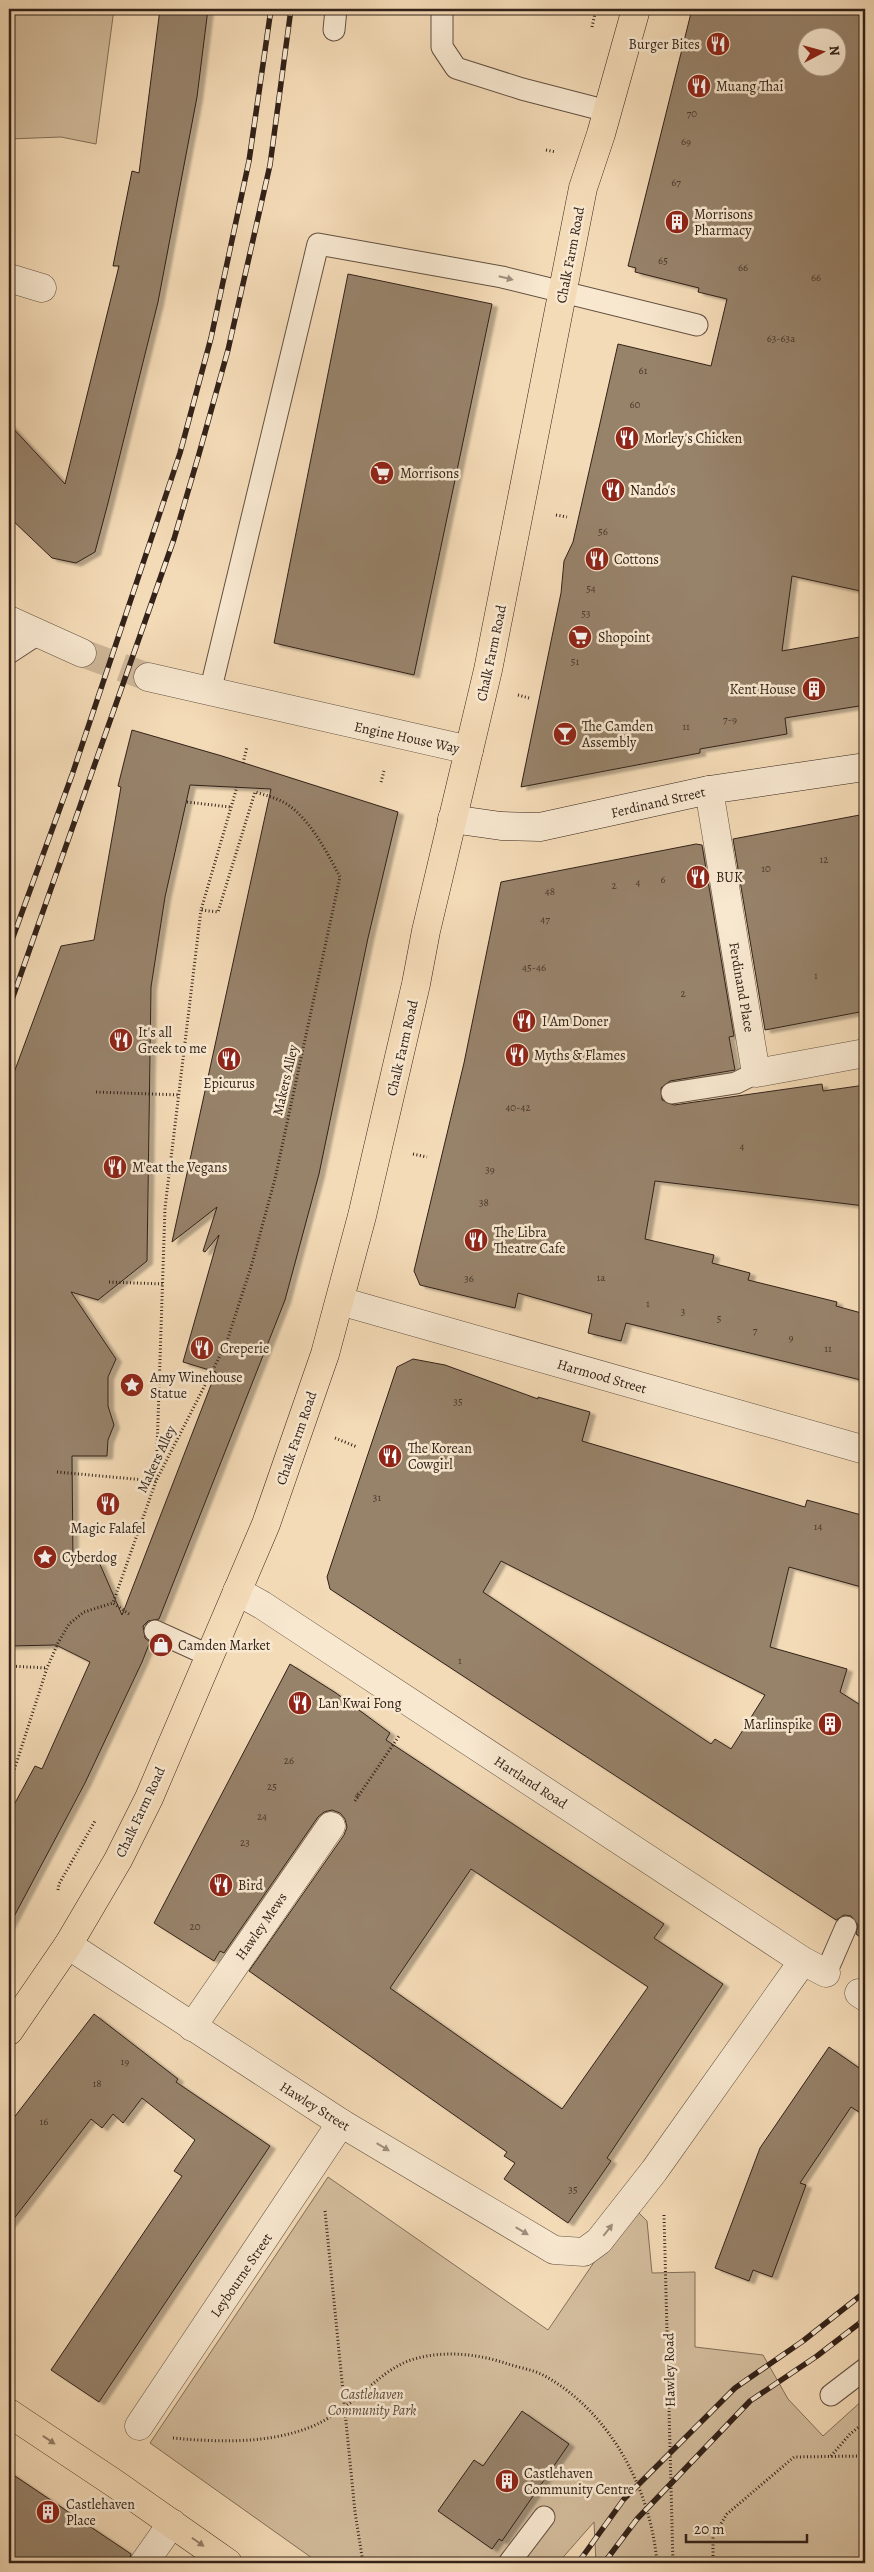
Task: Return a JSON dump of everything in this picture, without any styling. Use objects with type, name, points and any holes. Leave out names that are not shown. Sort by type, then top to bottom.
[{"type":"main road","name":"Chalk Farm Road","points":[[9,2030],[68,1945],[118,1860],[149,1798],[276,1496],[325,1354],[384,1122],[469,750],[508,570],[583,188],[636,9]]},
{"type":"main road","points":[[9,2413],[228,2563]]},
{"type":"street","points":[[9,278],[42,288]]},
{"type":"street","points":[[9,620],[82,654]]},
{"type":"street","name":"Engine House Way","points":[[148,677],[345,724],[469,750]]},
{"type":"street","name":"Ferdinand Street","points":[[452,819],[501,826],[540,827],[709,790],[865,766]]},
{"type":"street","name":"Ferdinand Place","points":[[709,790],[756,1073]]},
{"type":"street","points":[[756,1073],[865,1053]]},
{"type":"street","name":"Harmood Street","points":[[340,1301],[865,1450]]},
{"type":"street","name":"Hartland Road","points":[[237,1591],[262,1604],[814,1967]]},
{"type":"street","name":"Hawley Mews","points":[[192,2027],[331,1826]]},
{"type":"street","name":"Hawley Street","points":[[68,1945],[341,2122],[554,2250],[584,2252],[599,2241],[647,2181]]},
{"type":"street","points":[[647,2181],[814,1967]]},
{"type":"street","name":"Leybourne Street","points":[[139,2426],[319,2158],[341,2122]]},
{"type":"street","points":[[144,2563],[172,2524]]},
{"type":"lane","points":[[442,9],[442,47],[456,68],[522,89],[607,111]]},
{"type":"lane","points":[[210,692],[318,244],[502,277],[697,325]]},
{"type":"lane","points":[[9,653],[38,634]]},
{"type":"lane","points":[[672,1093],[736,1083],[756,1073]]},
{"type":"lane","points":[[155,1631],[208,1655]]},
{"type":"lane","points":[[814,1967],[846,1927]]},
{"type":"lane","points":[[831,2395],[865,2369]]},
{"type":"lane","points":[[509,2563],[544,2516]]},
{"type":"path","points":[[546,150],[556,152]]},
{"type":"path","points":[[556,515],[567,517]]},
{"type":"path","points":[[518,695],[529,698]]},
{"type":"path","points":[[243,763],[247,747]]},
{"type":"path","points":[[381,782],[384,771]]},
{"type":"path","points":[[57,1472],[156,1481],[165,1208],[201,910],[236,787]]},
{"type":"path","name":"Makers Alley","points":[[112,1603],[156,1481],[226,1344],[251,1267],[275,1179],[340,877],[308,826],[292,807],[274,797],[256,792],[218,912],[201,910]]},
{"type":"path","points":[[186,802],[230,807]]},
{"type":"path","points":[[96,1092],[180,1095]]},
{"type":"path","points":[[412,1154],[427,1157]]},
{"type":"path","points":[[109,1282],[163,1284]]},
{"type":"path","points":[[335,1438],[357,1447]]},
{"type":"path","points":[[9,1786],[47,1668],[69,1624],[84,1612],[112,1603],[155,1631]]},
{"type":"path","points":[[9,1666],[47,1668]]},
{"type":"path","points":[[331,1826],[340,1823],[418,1708]]},
{"type":"path","points":[[319,2158],[346,2406],[355,2512],[363,2563]]},
{"type":"path","name":"Hawley Road","points":[[647,2181],[664,2215],[673,2563]]},
{"type":"path","points":[[139,2426],[169,2438],[216,2441],[272,2437],[309,2428],[346,2406],[372,2382],[408,2361],[447,2353],[490,2358],[540,2374],[589,2410],[611,2434],[622,2453],[645,2506],[657,2563]]},
{"type":"path","points":[[831,2456],[850,2434],[865,2422]]},
{"type":"path","points":[[713,2563],[713,2536],[727,2514],[794,2457],[865,2456]]},
{"type":"green space","points":[[9,9],[114,9],[96,144],[61,137],[9,139]]},
{"type":"green space","name":"Castlehaven Community Park","points":[[328,2177],[548,2330],[601,2252],[637,2211],[647,2221],[652,2273],[695,2272],[695,2347],[763,2355],[788,2399],[823,2436],[865,2398],[865,2563],[596,2563],[594,2522],[558,2563],[319,2563],[150,2443]]},
{"type":"building","points":[[160,9],[208,9],[197,97],[158,302],[108,503],[95,552],[76,563],[52,558],[9,517],[9,424],[65,484],[119,266],[113,266],[132,171],[139,173]]},
{"type":"building","points":[[692,9],[865,9],[865,592],[792,576],[782,651],[865,636],[865,705],[785,718],[787,734],[700,749],[700,753],[521,787],[561,593],[564,561],[573,542],[618,344],[711,366],[727,299],[698,292],[699,288],[635,272],[636,268],[628,266]]},
{"type":"building","name":"Morrisons","points":[[348,274],[492,304],[414,675],[274,643]]},
{"type":"building","points":[[132,730],[222,756],[398,812],[368,938],[319,1174],[285,1300],[159,1619],[148,1621],[143,1626],[145,1638],[150,1642],[142,1662],[85,1783],[9,1926],[9,1814],[35,1766],[42,1769],[90,1662],[56,1645],[9,1646],[9,1086],[61,946],[94,940],[121,787],[118,786]],"holes":[[[190,785],[271,789],[172,1242],[217,1207],[203,1251],[205,1252],[219,1235],[183,1362],[216,1372],[122,1615],[99,1562],[73,1563],[72,1456],[107,1456],[108,1440],[114,1425],[108,1406],[108,1377],[116,1359],[71,1292],[98,1300],[147,1261],[151,987],[165,897]]]},
{"type":"building","points":[[865,814],[865,1011],[765,1030],[733,839]]},
{"type":"building","points":[[696,844],[702,845],[734,1036],[729,1037],[735,1070],[670,1081],[661,1088],[662,1100],[674,1105],[822,1084],[823,1091],[865,1085],[865,1206],[655,1181],[645,1239],[714,1255],[712,1263],[750,1273],[748,1280],[837,1302],[836,1306],[865,1314],[865,1381],[626,1323],[621,1341],[588,1333],[592,1314],[518,1293],[515,1308],[420,1285],[414,1271],[464,1063],[501,882]]},
{"type":"building","points":[[413,1359],[445,1365],[538,1399],[538,1397],[590,1412],[582,1441],[805,1507],[807,1500],[865,1516],[865,1588],[789,1567],[770,1647],[847,1669],[840,1692],[865,1708],[865,1941],[856,1934],[858,1925],[851,1916],[844,1915],[836,1920],[330,1589],[327,1577],[397,1367]],"holes":[[[501,1561],[765,1695],[731,1749],[715,1739],[711,1744],[483,1592]]]},
{"type":"building","points":[[290,1664],[336,1693],[390,1733],[386,1740],[664,1924],[654,1938],[723,1984],[607,2158],[611,2161],[568,2223],[504,2179],[515,2163],[504,2156],[507,2152],[249,1971],[344,1835],[347,1827],[345,1819],[340,1813],[332,1810],[324,1812],[318,1817],[224,1953],[220,1951],[214,1961],[154,1923]],"holes":[[[471,1869],[648,1987],[562,2109],[390,1988]]]},
{"type":"building","points":[[94,2014],[178,2079],[176,2082],[270,2146],[99,2402],[51,2370],[182,2176],[174,2171],[195,2140],[142,2098],[123,2123],[113,2114],[102,2128],[91,2119],[9,2225],[9,2124]]},
{"type":"building","points":[[829,2047],[865,2072],[865,2116],[851,2107],[800,2183],[806,2185],[772,2277],[753,2270],[749,2281],[715,2268],[760,2148]]},
{"type":"building","name":"Castlehaven Community Centre","points":[[522,2411],[569,2444],[502,2541],[499,2539],[492,2549],[438,2511],[474,2460],[483,2466]]},
{"type":"building","name":"Castlehaven Place","points":[[9,2472],[131,2554],[129,2563],[9,2563]]},
{"type":"tunnel","points":[[82,653],[148,677]]},
{"type":"railway","points":[[9,948],[72,775],[180,453],[211,338],[249,161],[271,9]]},
{"type":"railway","points":[[9,1008],[174,539],[199,454],[228,350],[270,165],[291,9]]},
{"type":"railway","points":[[578,2563],[624,2499],[735,2388],[803,2341],[865,2292]]},
{"type":"railway","points":[[604,2563],[637,2519],[750,2401],[817,2356],[865,2319]]},
{"type":"place","name":"Burger Bites","points":[[718,44]]},
{"type":"place","name":"Muang Thai","points":[[699,86]]},
{"type":"place","name":"Morrisons Pharmacy","points":[[677,222]]},
{"type":"place","name":"Morley's Chicken","points":[[627,438]]},
{"type":"place","name":"Morrisons","points":[[382,473]]},
{"type":"place","name":"Nando's","points":[[613,490]]},
{"type":"place","name":"Cottons","points":[[597,559]]},
{"type":"place","name":"Shopoint","points":[[580,637]]},
{"type":"place","name":"Kent House","points":[[814,689]]},
{"type":"place","name":"The Camden Assembly","points":[[565,734]]},
{"type":"place","name":"BUK","points":[[698,877]]},
{"type":"place","name":"I Am Doner","points":[[524,1021]]},
{"type":"place","name":"It's all Greek to me","points":[[121,1040]]},
{"type":"place","name":"Myths & Flames","points":[[517,1055]]},
{"type":"place","name":"Epicurus","points":[[229,1059]]},
{"type":"place","name":"M'eat the Vegans","points":[[115,1167]]},
{"type":"place","name":"The Libra Theatre Cafe","points":[[476,1240]]},
{"type":"place","name":"Creperie","points":[[202,1348]]},
{"type":"place","name":"Amy Winehouse Statue","points":[[132,1385]]},
{"type":"place","name":"The Korean Cowgirl","points":[[390,1456]]},
{"type":"place","name":"Magic Falafel","points":[[108,1504]]},
{"type":"place","name":"Cyberdog","points":[[45,1557]]},
{"type":"place","name":"Camden Market","points":[[161,1645]]},
{"type":"place","name":"Lan Kwai Fong","points":[[300,1703]]},
{"type":"place","name":"Marlinspike","points":[[830,1724]]},
{"type":"place","name":"Bird","points":[[221,1885]]},
{"type":"place","name":"Castlehaven Community Centre","points":[[507,2481]]},
{"type":"place","name":"Castlehaven Place","points":[[48,2512]]}]
